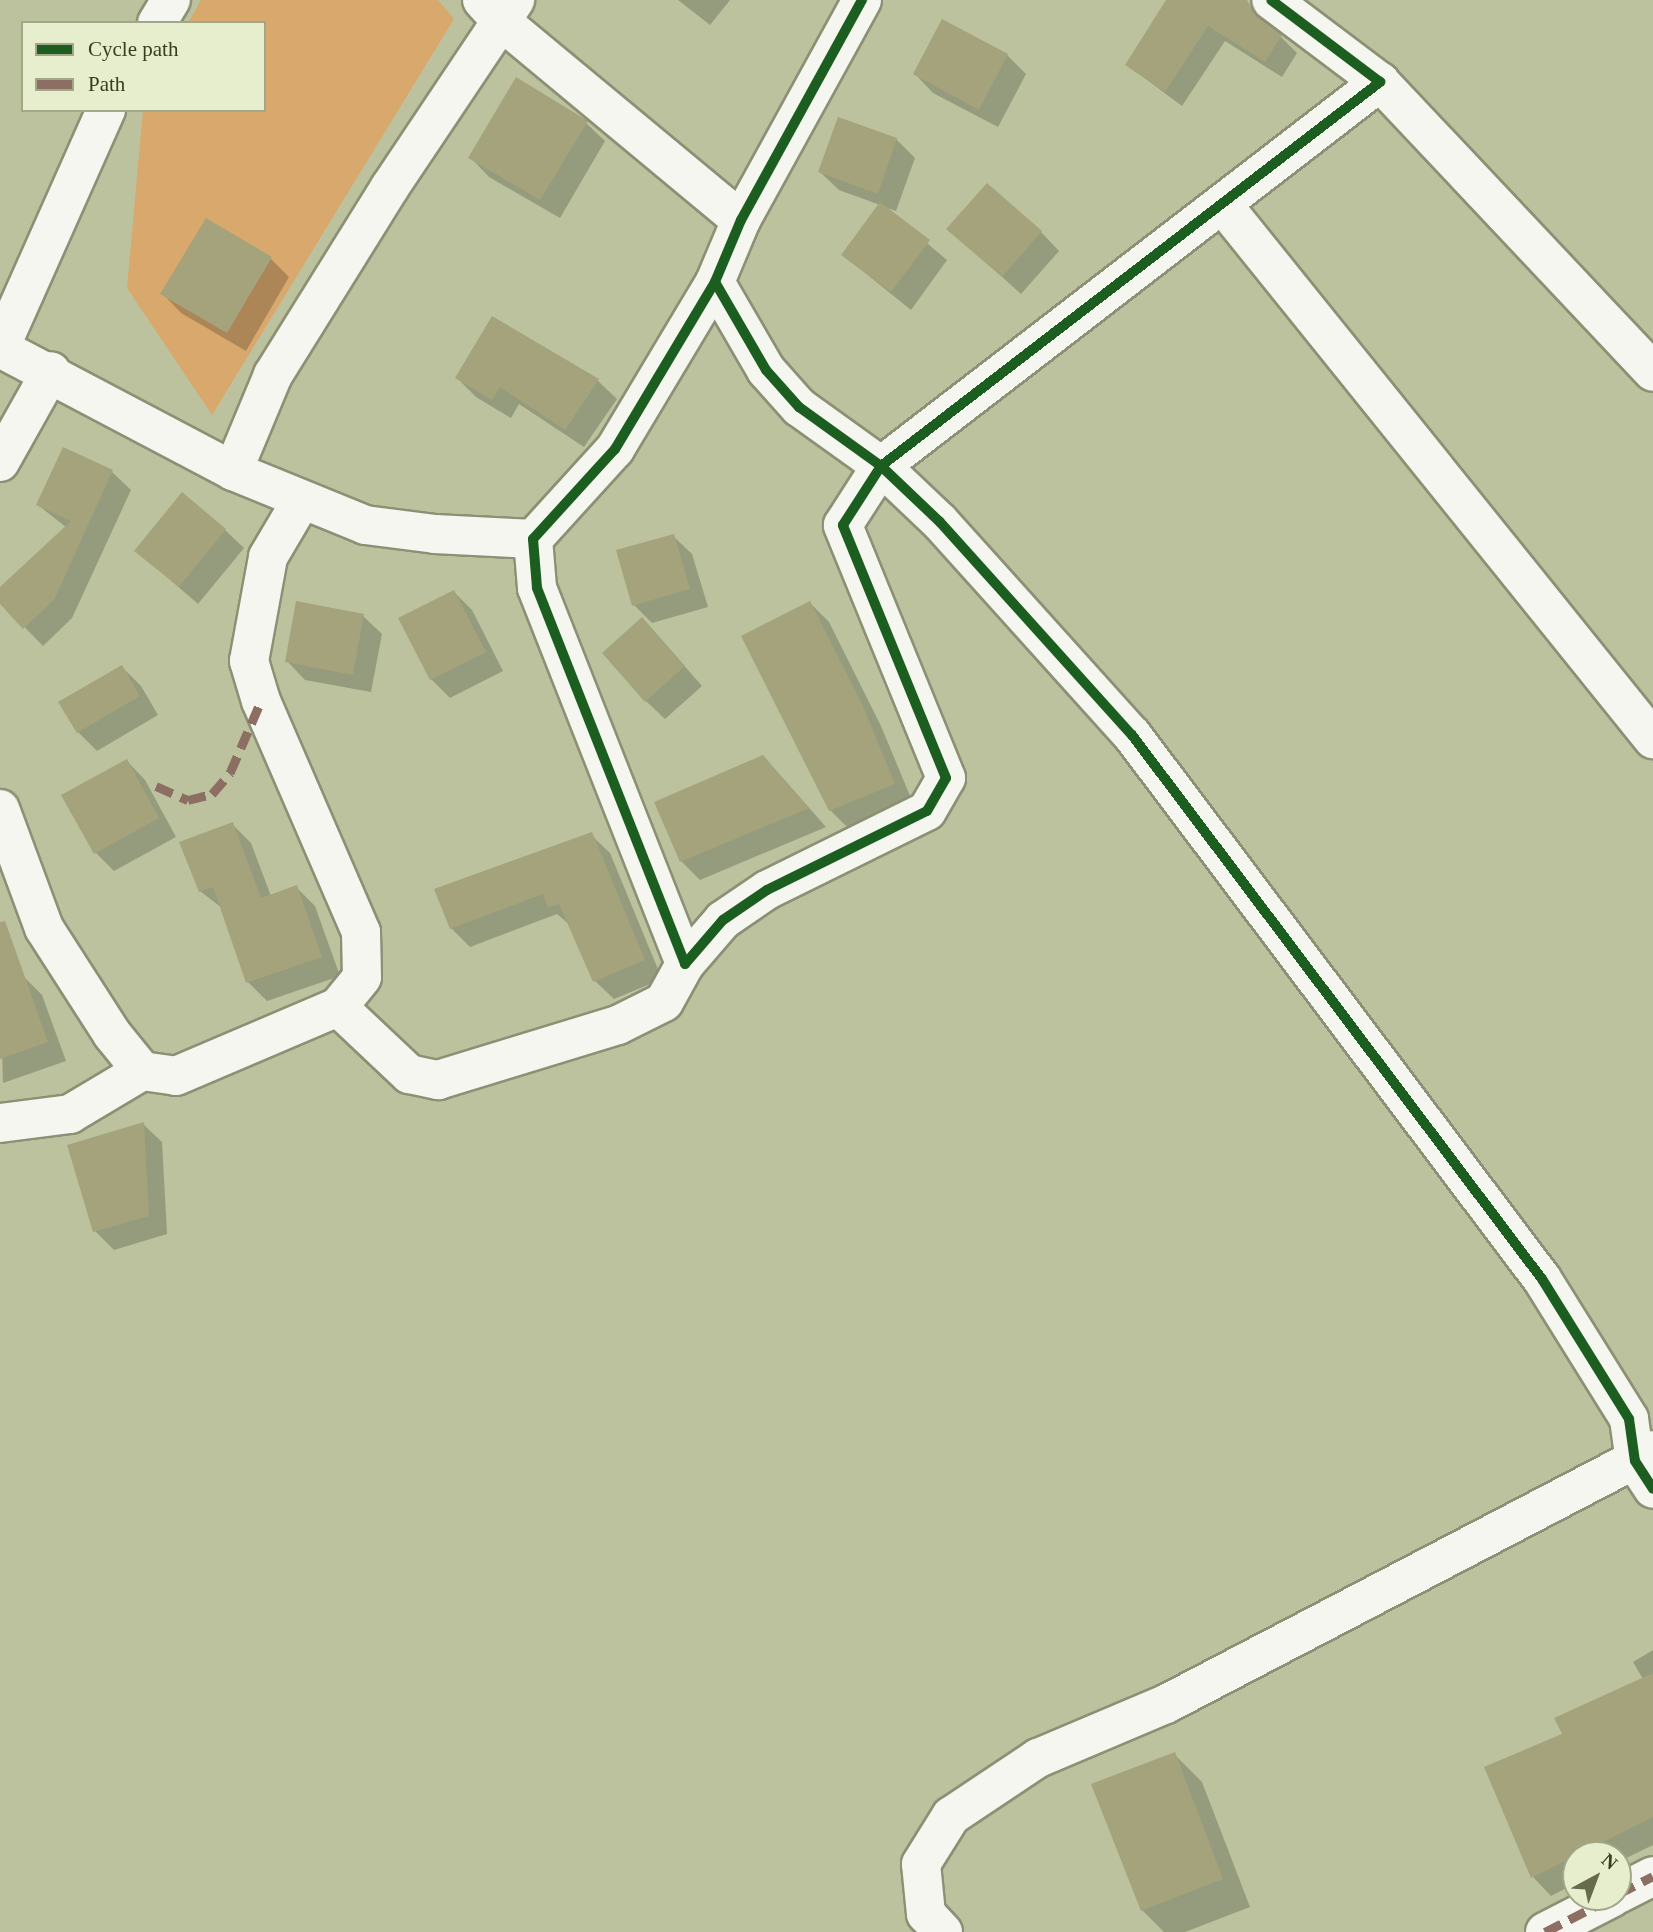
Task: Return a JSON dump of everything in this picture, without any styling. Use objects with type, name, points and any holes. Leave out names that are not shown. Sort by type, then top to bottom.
[{"type":"street","points":[[158,21],[171,0]]},
{"type":"street","points":[[684,964],[537,588],[533,539],[615,450],[715,282],[741,219],[862,0]]},
{"type":"street","points":[[1271,0],[1380,82],[1653,372]]},
{"type":"street","points":[[233,471],[273,374],[500,7],[741,219]]},
{"type":"street","points":[[338,1007],[409,1074],[438,1080],[618,1025],[664,1002],[684,964],[723,920],[767,890],[927,811],[946,778],[843,525],[881,466],[1380,82]]},
{"type":"street","points":[[105,112],[0,348],[51,371],[233,471],[365,525],[435,534],[533,539]]},
{"type":"street","points":[[1223,205],[1653,738]]},
{"type":"street","points":[[715,282],[766,370],[799,407],[881,466],[940,522],[1140,746],[1542,1279],[1629,1419],[1647,1467],[1166,1704],[1038,1758],[951,1816],[921,1864],[926,1914],[943,1932]]},
{"type":"street","points":[[0,462],[51,371]]},
{"type":"street","points":[[0,1122],[70,1114],[142,1071],[176,1076],[338,1007],[362,977],[361,932],[261,701],[249,661],[268,557],[301,501]]},
{"type":"street","points":[[0,809],[44,928],[112,1034],[142,1071]]},
{"type":"street","points":[[1632,1887],[1653,1876]]},
{"type":"street","points":[[1545,1932],[1586,1911]]},
{"type":"shaded area","points":[[201,0],[438,0],[454,19],[212,415],[127,288],[143,112],[266,112],[266,21],[189,21]]},
{"type":"building","points":[[1166,0],[1247,0],[1257,17],[1282,35],[1265,62],[1208,26],[1165,92],[1125,65]]},
{"type":"building","points":[[942,19],[1008,54],[979,110],[913,74]]},
{"type":"building","points":[[516,77],[588,121],[540,200],[468,158]]},
{"type":"building","points":[[838,117],[897,138],[878,194],[818,172]]},
{"type":"building","points":[[987,183],[1042,231],[1002,277],[946,229]]},
{"type":"building","points":[[880,202],[930,240],[891,292],[841,255]]},
{"type":"building","points":[[206,218],[272,257],[227,333],[160,294]]},
{"type":"building","points":[[492,316],[599,379],[565,430],[500,387],[492,400],[455,378]]},
{"type":"building","points":[[63,447],[113,470],[54,600],[23,629],[0,604],[0,587],[71,521],[36,505]]},
{"type":"building","points":[[182,492],[226,529],[179,587],[134,551]]},
{"type":"building","points":[[674,534],[690,589],[632,606],[616,550]]},
{"type":"building","points":[[454,590],[486,652],[430,680],[398,618]]},
{"type":"building","points":[[296,601],[364,614],[353,675],[285,662]]},
{"type":"building","points":[[810,601],[863,706],[895,784],[829,811],[741,636]]},
{"type":"building","points":[[642,617],[685,666],[645,702],[602,653]]},
{"type":"building","points":[[122,665],[140,696],[77,733],[58,702]]},
{"type":"building","points":[[763,755],[809,808],[680,862],[654,802]]},
{"type":"building","points":[[127,759],[159,818],[94,854],[61,795]]},
{"type":"building","points":[[233,822],[261,898],[297,885],[322,957],[246,983],[213,887],[199,892],[179,842]]},
{"type":"building","points":[[592,832],[645,960],[593,982],[559,904],[548,908],[543,894],[450,929],[434,889]]},
{"type":"building","points":[[5,921],[48,1042],[0,1059],[0,922]]},
{"type":"building","points":[[144,1122],[149,1216],[93,1232],[67,1145]]},
{"type":"building","points":[[1653,1673],[1653,1817],[1605,1841],[1562,1841],[1562,1862],[1531,1878],[1484,1767],[1562,1734],[1554,1718]]},
{"type":"building","points":[[1175,1752],[1223,1879],[1141,1911],[1091,1784]]},
{"type":"marked path","points":[[156,786],[188,800],[212,794],[230,773],[261,701]]},
{"type":"marked path","points":[[1632,1887],[1653,1876]]},
{"type":"marked path","points":[[1545,1932],[1586,1911]]},
{"type":"cycle path","points":[[862,0],[741,220],[715,282],[615,449],[533,539],[537,588],[685,964],[723,920],[767,890],[927,811],[946,778],[843,525],[881,466],[1380,82],[1271,0]]},
{"type":"cycle path","points":[[715,282],[766,370],[799,407],[881,466],[940,522],[1132,735],[1542,1279],[1629,1419],[1635,1461],[1653,1489]]}]
